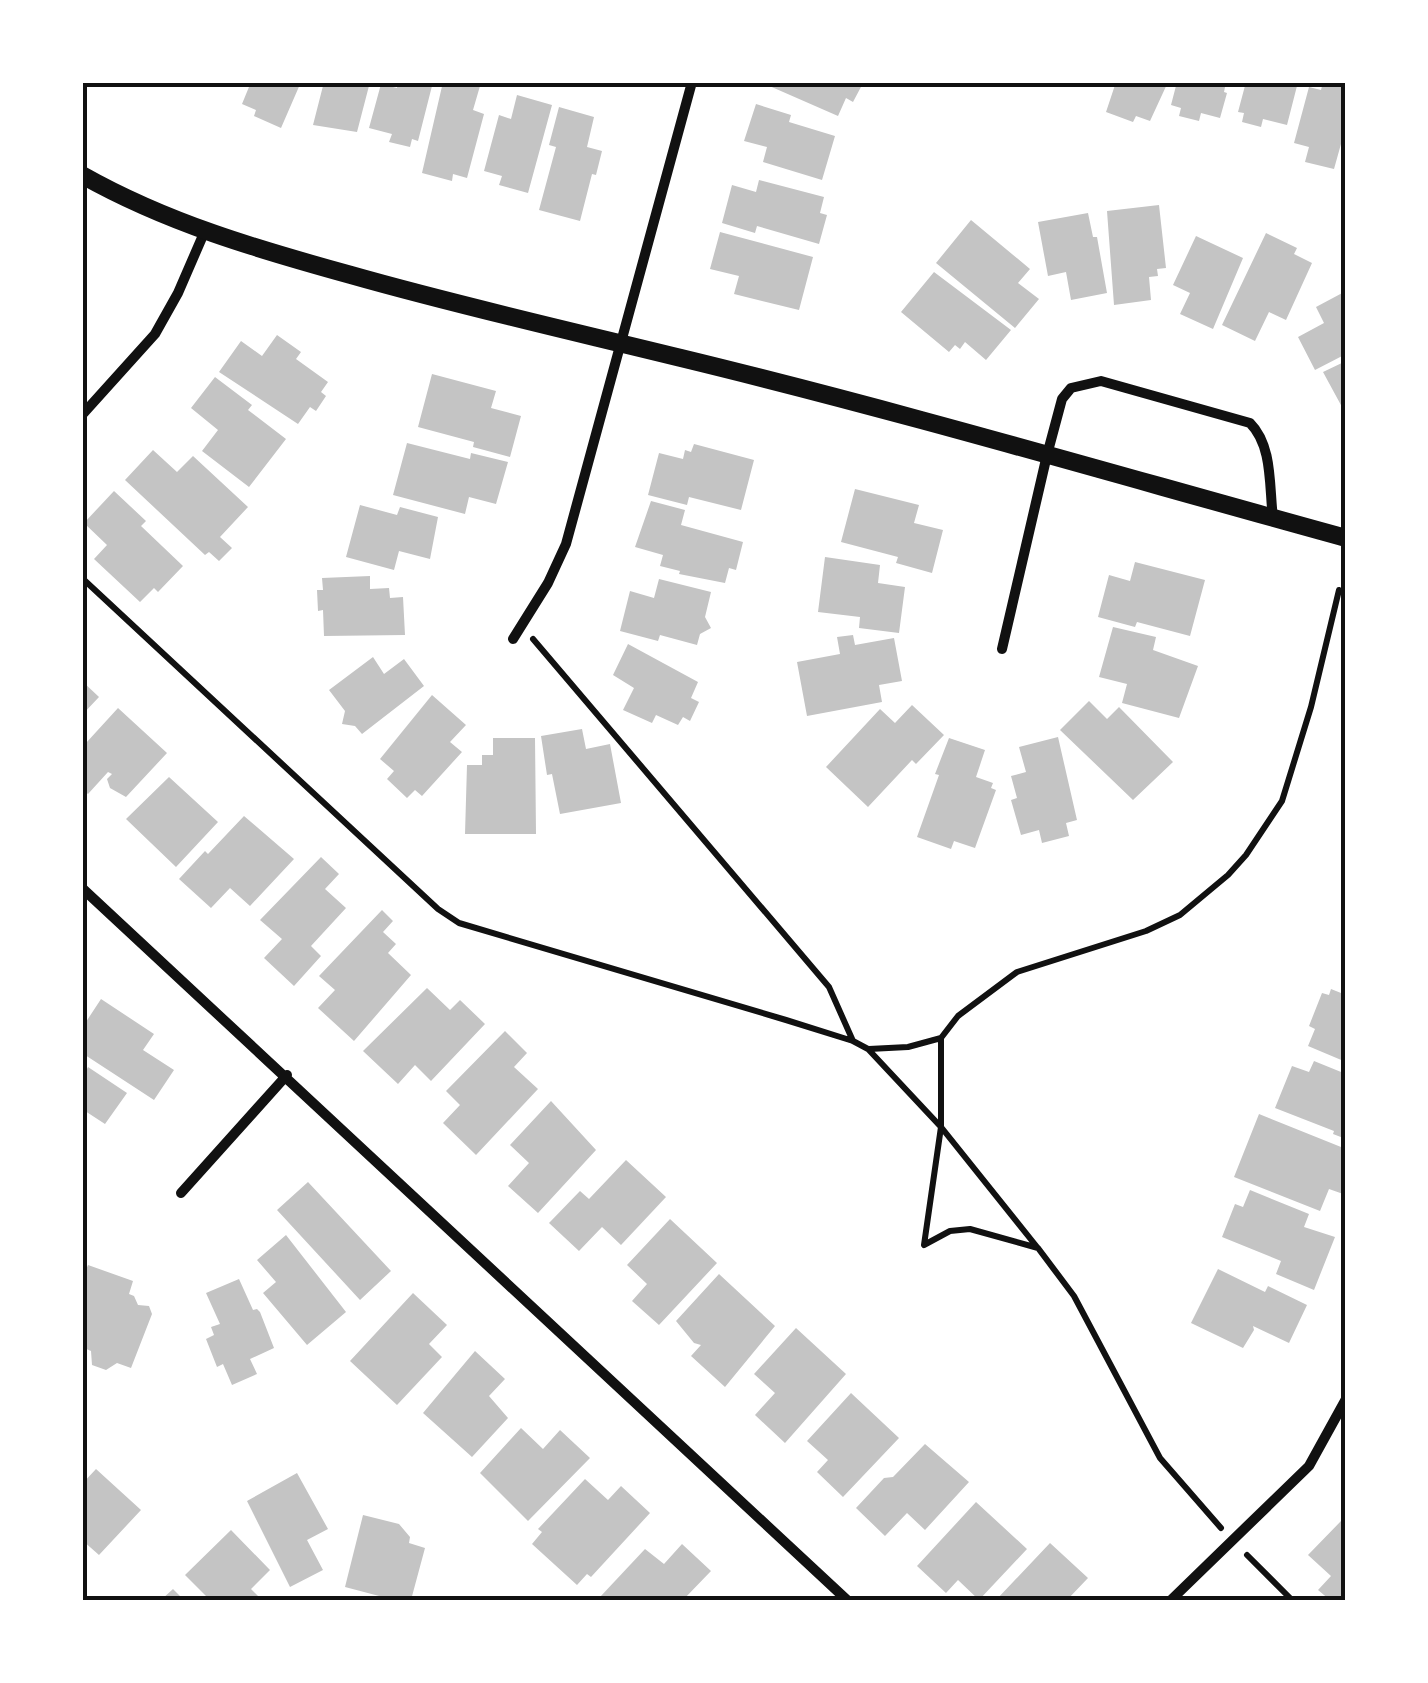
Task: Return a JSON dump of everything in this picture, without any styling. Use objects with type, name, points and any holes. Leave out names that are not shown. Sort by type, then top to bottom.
[{"type":"street","points":[[513,638],[523,627],[566,544],[692,82]]},
{"type":"street","points":[[82,174],[204,233],[402,290],[1047,455],[1346,538]]},
{"type":"street","points":[[82,415],[155,334],[204,233]]},
{"type":"street","points":[[1002,649],[1047,455],[1062,399],[1071,388],[1102,381],[1240,418],[1260,433],[1266,451],[1272,518]]},
{"type":"street","points":[[82,888],[847,1600]]},
{"type":"street","points":[[181,1193],[287,1075]]},
{"type":"street","points":[[1171,1600],[1309,1466],[1346,1399]]},
{"type":"path","points":[[82,578],[438,909],[459,923],[854,1041],[868,1049],[941,1127],[1074,1296],[1160,1458],[1232,1540],[1292,1600]]},
{"type":"path","points":[[868,1049],[908,1047],[941,1038],[958,1016],[1017,972],[1146,931],[1180,914],[1228,875],[1282,802],[1339,590]]},
{"type":"path","points":[[523,627],[830,986],[854,1041]]},
{"type":"path","points":[[941,1038],[941,1127],[924,1245],[950,1231],[970,1229],[1038,1248]]},
{"type":"building","points":[[251,82],[301,82],[281,128],[254,116],[256,110],[242,104]]},
{"type":"building","points":[[324,82],[370,82],[357,132],[313,125]]},
{"type":"building","points":[[398,82],[433,82],[418,141],[412,139],[410,147],[389,142],[392,134],[369,128],[381,84],[397,88]]},
{"type":"building","points":[[443,82],[480,86],[473,110],[484,114],[467,178],[453,174],[452,181],[422,173]]},
{"type":"building","points":[[760,82],[862,85],[853,102],[846,98],[838,116]]},
{"type":"building","points":[[1116,82],[1168,82],[1150,121],[1136,116],[1133,122],[1106,112]]},
{"type":"building","points":[[1177,82],[1226,82],[1220,118],[1201,113],[1199,121],[1179,116],[1181,108],[1171,105]]},
{"type":"building","points":[[1246,82],[1298,82],[1287,125],[1263,119],[1261,127],[1242,122],[1244,113],[1238,112]]},
{"type":"building","points":[[1323,82],[1346,82],[1346,126],[1334,169],[1305,162],[1309,147],[1294,143],[1309,87],[1321,90]]},
{"type":"building","points":[[517,95],[552,105],[528,193],[499,185],[502,176],[484,171],[499,115],[511,119]]},
{"type":"building","points":[[756,104],[791,115],[789,122],[835,136],[822,180],[763,162],[767,147],[744,141]]},
{"type":"building","points":[[559,107],[594,117],[587,147],[602,151],[580,221],[539,210],[556,147],[549,145]]},
{"type":"building","points":[[759,180],[824,197],[820,213],[827,215],[819,244],[757,226],[755,233],[722,223],[732,185],[756,192]]},
{"type":"building","points":[[1159,205],[1166,268],[1157,269],[1158,276],[1149,277],[1151,300],[1114,305],[1107,211]]},
{"type":"building","points":[[1088,213],[1093,237],[1097,237],[1107,293],[1071,300],[1066,272],[1048,276],[1038,222]]},
{"type":"building","points":[[971,220],[1030,269],[1018,283],[1039,299],[1015,328],[936,263]]},
{"type":"building","points":[[720,232],[813,257],[799,310],[734,294],[739,276],[710,269]]},
{"type":"building","points":[[1266,233],[1297,248],[1294,254],[1312,263],[1286,320],[1269,312],[1255,341],[1222,325]]},
{"type":"building","points":[[1196,236],[1243,258],[1213,329],[1180,314],[1190,293],[1173,285]]},
{"type":"building","points":[[934,272],[1011,330],[986,360],[965,342],[960,349],[955,345],[949,352],[901,312]]},
{"type":"building","points":[[1346,291],[1346,354],[1315,370],[1298,337],[1324,323],[1316,307]]},
{"type":"building","points":[[277,335],[301,352],[296,359],[328,382],[321,392],[326,396],[316,411],[310,407],[298,424],[219,372],[241,341],[262,356]]},
{"type":"building","points":[[1346,361],[1346,405],[1342,407],[1323,372]]},
{"type":"building","points":[[432,374],[496,391],[491,408],[521,416],[510,457],[473,447],[474,442],[418,427]]},
{"type":"building","points":[[215,377],[252,405],[248,410],[286,439],[249,487],[202,451],[218,430],[191,408]]},
{"type":"building","points":[[407,443],[470,459],[471,453],[508,462],[496,504],[469,497],[465,514],[393,495]]},
{"type":"building","points":[[694,444],[754,460],[741,510],[689,497],[687,505],[648,495],[659,453],[683,459],[685,450],[691,452]]},
{"type":"building","points":[[153,450],[177,472],[193,456],[248,507],[220,537],[232,548],[219,561],[209,552],[205,555],[125,480]]},
{"type":"building","points":[[855,489],[919,505],[914,523],[943,530],[932,573],[896,563],[898,557],[841,542]]},
{"type":"building","points":[[114,491],[146,521],[141,526],[183,566],[158,592],[154,588],[140,602],[94,559],[107,545],[84,523]]},
{"type":"building","points":[[651,501],[685,510],[681,525],[743,542],[736,570],[729,568],[725,583],[679,574],[680,571],[660,566],[663,555],[635,547]]},
{"type":"building","points":[[360,505],[397,515],[400,507],[438,517],[430,559],[399,551],[394,570],[346,557]]},
{"type":"building","points":[[825,557],[880,565],[878,583],[905,587],[899,633],[859,628],[860,617],[818,612]]},
{"type":"building","points":[[1135,562],[1205,580],[1190,636],[1098,617],[1109,575],[1130,581]]},
{"type":"building","points":[[370,576],[370,589],[389,588],[390,598],[403,597],[405,635],[324,636],[317,590],[323,590],[322,578]]},
{"type":"building","points":[[659,579],[711,592],[705,617],[711,628],[700,634],[697,645],[660,635],[658,641],[620,631],[630,591],[654,598]]},
{"type":"building","points":[[1113,627],[1156,637],[1153,650],[1198,666],[1179,718],[1122,703],[1127,684],[1099,677]]},
{"type":"building","points":[[853,635],[855,645],[894,638],[902,681],[879,685],[882,702],[807,716],[797,662],[840,654],[837,637]]},
{"type":"building","points":[[628,644],[698,682],[691,698],[699,702],[690,721],[683,717],[678,725],[656,715],[652,723],[623,710],[634,688],[613,675]]},
{"type":"building","points":[[373,657],[384,674],[404,659],[424,686],[362,734],[355,726],[342,724],[345,711],[329,690]]},
{"type":"building","points":[[82,681],[99,697],[82,715]]},
{"type":"building","points":[[432,695],[466,725],[450,742],[462,752],[422,796],[415,790],[407,798],[387,779],[394,771],[380,759]]},
{"type":"building","points":[[1089,701],[1107,719],[1119,707],[1173,762],[1133,800],[1060,730]]},
{"type":"building","points":[[912,705],[944,735],[916,764],[912,760],[868,807],[826,767],[880,709],[895,723]]},
{"type":"building","points":[[118,708],[167,753],[126,797],[110,788],[107,779],[112,774],[108,772],[88,794],[82,789],[82,740],[86,743]]},
{"type":"building","points":[[582,729],[586,749],[610,744],[621,803],[560,814],[552,774],[547,775],[541,736]]},
{"type":"building","points":[[1058,737],[1077,820],[1066,823],[1069,836],[1042,843],[1039,830],[1021,835],[1011,800],[1017,798],[1011,776],[1026,772],[1019,747]]},
{"type":"building","points":[[493,738],[535,738],[536,834],[465,834],[467,765],[482,765],[482,755],[493,755]]},
{"type":"building","points":[[949,738],[985,750],[976,777],[993,783],[991,788],[996,790],[975,848],[954,841],[951,849],[917,837]]},
{"type":"building","points":[[169,777],[218,822],[176,867],[126,819]]},
{"type":"building","points":[[244,816],[294,859],[250,906],[230,888],[211,908],[179,879]]},
{"type":"building","points":[[321,857],[339,874],[325,889],[346,908],[311,946],[321,956],[294,986],[264,958],[282,939],[260,920]]},
{"type":"building","points":[[382,910],[393,921],[383,932],[396,944],[388,953],[411,975],[354,1041],[318,1008],[335,990],[319,976]]},
{"type":"building","points":[[427,988],[450,1010],[460,1000],[485,1024],[431,1081],[415,1065],[398,1084],[363,1051]]},
{"type":"building","points":[[1331,989],[1346,995],[1346,1062],[1308,1046],[1315,1029],[1309,1026],[1322,993],[1329,995]]},
{"type":"building","points":[[101,999],[154,1034],[143,1050],[174,1070],[154,1100],[82,1053],[82,1028]]},
{"type":"building","points":[[505,1031],[527,1053],[514,1067],[538,1089],[476,1155],[443,1123],[460,1105],[446,1091]]},
{"type":"building","points":[[1314,1061],[1346,1074],[1346,1139],[1275,1108],[1292,1066],[1309,1072]]},
{"type":"building","points":[[88,1067],[127,1093],[105,1124],[82,1109],[82,1068],[86,1071]]},
{"type":"building","points":[[551,1101],[596,1150],[538,1213],[508,1186],[529,1163],[510,1145]]},
{"type":"building","points":[[1259,1114],[1346,1149],[1346,1195],[1329,1189],[1320,1211],[1234,1177]]},
{"type":"building","points":[[626,1160],[666,1197],[621,1245],[602,1227],[579,1251],[549,1223],[580,1191],[589,1199]]},
{"type":"building","points":[[308,1182],[391,1271],[360,1300],[277,1210]]},
{"type":"building","points":[[1250,1190],[1309,1214],[1304,1227],[1335,1237],[1314,1290],[1276,1274],[1281,1261],[1222,1237],[1235,1204],[1243,1207]]},
{"type":"building","points":[[670,1219],[717,1263],[659,1325],[632,1301],[647,1284],[627,1265]]},
{"type":"building","points":[[286,1235],[346,1312],[307,1345],[263,1293],[276,1282],[257,1260]]},
{"type":"building","points":[[88,1265],[133,1281],[129,1294],[138,1305],[149,1306],[152,1314],[131,1368],[117,1363],[106,1370],[92,1365],[91,1351],[82,1347],[82,1279]]},
{"type":"building","points":[[1218,1269],[1265,1292],[1268,1286],[1307,1305],[1289,1343],[1253,1326],[1243,1348],[1191,1323]]},
{"type":"building","points":[[719,1274],[775,1326],[725,1387],[691,1356],[701,1345],[694,1343],[676,1321]]},
{"type":"building","points":[[239,1279],[253,1310],[260,1312],[274,1348],[250,1359],[257,1374],[232,1385],[223,1364],[217,1367],[206,1339],[214,1335],[211,1327],[220,1324],[206,1293]]},
{"type":"building","points":[[413,1293],[447,1325],[429,1344],[442,1357],[397,1405],[350,1361]]},
{"type":"building","points":[[796,1328],[846,1374],[785,1443],[755,1415],[775,1393],[754,1374]]},
{"type":"building","points":[[475,1351],[505,1379],[489,1396],[508,1418],[472,1457],[423,1413]]},
{"type":"building","points":[[851,1393],[899,1438],[843,1497],[817,1472],[828,1460],[807,1441]]},
{"type":"building","points":[[521,1428],[543,1449],[560,1430],[590,1458],[528,1521],[480,1473]]},
{"type":"building","points":[[925,1444],[969,1482],[925,1530],[907,1513],[885,1536],[856,1508]]},
{"type":"building","points":[[96,1469],[141,1510],[99,1555],[82,1540],[82,1484]]},
{"type":"building","points":[[297,1473],[328,1529],[307,1540],[323,1570],[290,1587],[247,1501]]},
{"type":"building","points":[[585,1479],[608,1500],[621,1486],[650,1513],[591,1577],[587,1574],[577,1585],[532,1544],[542,1532],[538,1529]]},
{"type":"building","points":[[976,1502],[1027,1549],[979,1600],[958,1580],[946,1593],[917,1566]]},
{"type":"building","points":[[363,1515],[399,1524],[410,1537],[409,1543],[425,1548],[411,1600],[385,1600],[345,1587]]},
{"type":"building","points":[[1341,1521],[1346,1526],[1346,1600],[1330,1600],[1318,1590],[1331,1576],[1308,1555]]},
{"type":"building","points":[[231,1530],[270,1570],[251,1589],[262,1600],[210,1600],[185,1575]]},
{"type":"building","points":[[1050,1543],[1088,1578],[1067,1600],[996,1600]]},
{"type":"building","points":[[682,1544],[711,1571],[683,1600],[600,1597],[645,1549],[664,1564]]},
{"type":"building","points":[[173,1589],[184,1600],[161,1600]]}]
